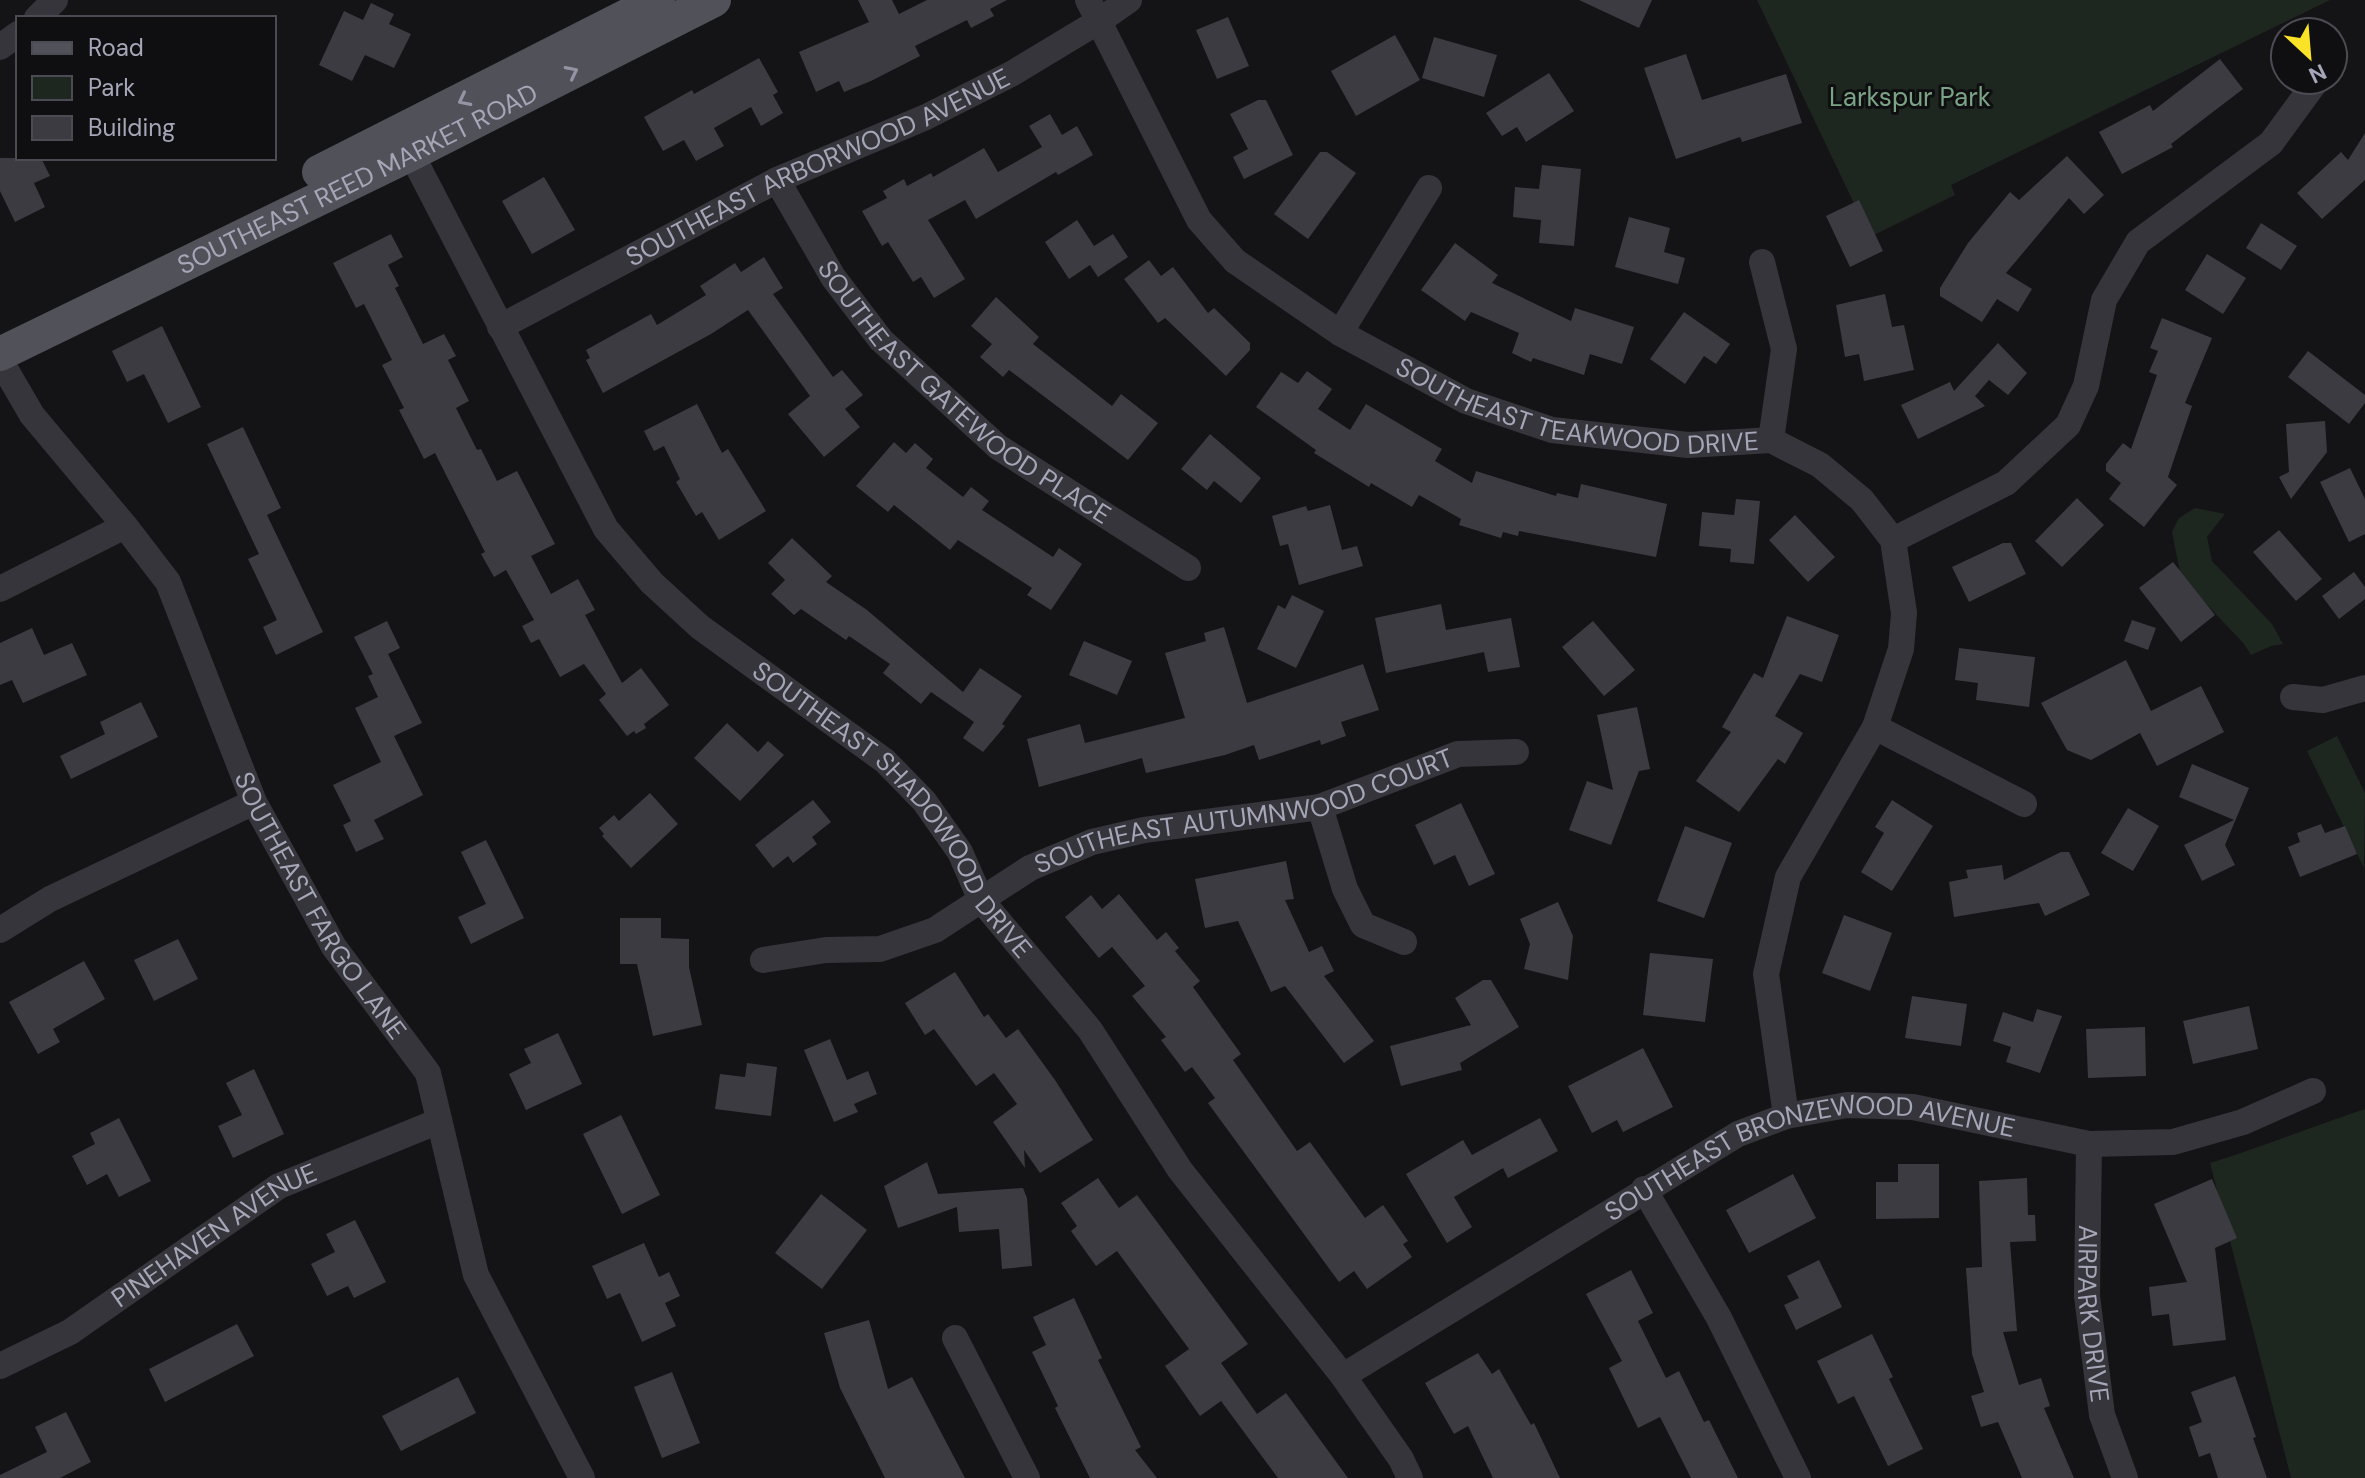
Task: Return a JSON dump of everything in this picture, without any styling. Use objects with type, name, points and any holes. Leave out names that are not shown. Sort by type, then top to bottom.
[{"type":"main road","name":"SOUTHEAST REED MARKET ROAD","points":[[0,354],[406,144],[658,0]]},
{"type":"main road","name":"SOUTHEAST REED MARKET ROAD","points":[[0,329],[714,0]]},
{"type":"street","points":[[39,16],[55,0]]},
{"type":"street","name":"SOUTHEAST ARBORWOOD AVENUE","points":[[500,327],[777,180],[926,117],[1013,73],[1094,11],[1129,0]]},
{"type":"street","name":"SOUTHEAST TEAKWOOD DRIVE","points":[[1094,11],[1199,220],[1235,261],[1340,333],[1466,401],[1552,430],[1688,445],[1771,440],[1820,465],[1862,500],[1893,540],[1904,613],[1901,649],[1875,727],[1788,877],[1766,974],[1786,1116]]},
{"type":"street","points":[[1893,540],[2006,483],[2068,425],[2086,386],[2104,300],[2138,242],[2271,143],[2305,96]]},
{"type":"street","name":"SOUTHEAST SHADOWOOD DRIVE","points":[[406,144],[606,529],[652,583],[700,627],[885,761],[924,801],[960,852],[981,900],[1090,1030],[1180,1170],[1343,1376],[1401,1459],[1410,1478]]},
{"type":"street","name":"SOUTHEAST GATEWOOD PLACE","points":[[777,180],[833,277],[881,340],[998,447],[1188,568]]},
{"type":"street","points":[[1340,333],[1429,188]]},
{"type":"street","points":[[1762,262],[1784,349],[1771,440]]},
{"type":"street","name":"SOUTHEAST FARGO LANE","points":[[0,360],[32,415],[168,582],[254,802],[334,947],[428,1073],[476,1275],[574,1476]]},
{"type":"street","points":[[0,589],[125,526]]},
{"type":"street","points":[[2293,697],[2323,700],[2365,688]]},
{"type":"street","points":[[1875,727],[2024,804]]},
{"type":"street","name":"SOUTHEAST AUTUMNWOOD COURT","points":[[763,960],[826,950],[880,949],[935,930],[1030,868],[1092,842],[1144,830],[1320,807],[1458,754],[1516,752]]},
{"type":"street","points":[[0,930],[50,899],[254,802]]},
{"type":"street","points":[[1320,807],[1345,889],[1363,925],[1404,942]]},
{"type":"street","name":"SOUTHEAST BRONZEWOOD AVENUE","points":[[1343,1376],[1644,1189],[1738,1134],[1786,1116],[1847,1105],[1913,1107],[2089,1144],[2173,1142],[2243,1122],[2313,1091]]},
{"type":"street","name":"PINEHAVEN AVENUE","points":[[0,1366],[70,1332],[279,1186],[439,1121]]},
{"type":"street","name":"AIRPARK DRIVE","points":[[2089,1144],[2087,1296],[2102,1415],[2125,1478]]},
{"type":"street","points":[[1644,1189],[1719,1318],[1798,1478]]},
{"type":"street","points":[[955,1338],[1027,1478]]},
{"type":"green space","name":"Larkspur Park","points":[[1757,0],[2330,0],[2297,16],[2269,16],[2269,30],[1951,185],[1955,195],[1870,237]]},
{"type":"green space","points":[[2195,508],[2225,514],[2207,537],[2212,561],[2272,624],[2283,644],[2251,655],[2181,577],[2172,532],[2179,518]]},
{"type":"green space","points":[[2337,736],[2365,793],[2364,868],[2307,751]]},
{"type":"green space","points":[[2365,1109],[2365,1478],[2291,1478],[2210,1163]]},
{"type":"building","points":[[858,0],[892,0],[899,14],[927,0],[1007,0],[990,9],[994,16],[971,28],[967,20],[915,46],[920,56],[871,81],[844,92],[839,81],[816,92],[799,52],[869,22]]},
{"type":"building","points":[[1579,0],[1652,0],[1639,28]]},
{"type":"building","points":[[371,3],[394,14],[389,24],[411,34],[394,68],[365,55],[352,81],[319,65],[344,11],[363,20]]},
{"type":"building","points":[[1228,17],[1249,66],[1217,79],[1196,30]]},
{"type":"building","points":[[1395,35],[1420,80],[1356,116],[1331,71]]},
{"type":"building","points":[[1434,37],[1497,55],[1484,97],[1422,78]]},
{"type":"building","points":[[1686,54],[1702,100],[1786,74],[1802,123],[1742,142],[1740,137],[1676,159],[1644,68]]},
{"type":"building","points":[[759,58],[778,92],[773,95],[783,113],[761,126],[751,107],[714,128],[724,146],[696,161],[684,140],[663,151],[644,117]]},
{"type":"building","points":[[2220,59],[2243,89],[2171,144],[2173,147],[2122,174],[2099,132],[2150,105],[2153,111]]},
{"type":"building","points":[[1549,73],[1574,111],[1526,142],[1517,127],[1502,136],[1486,113]]},
{"type":"building","points":[[1258,100],[1266,100],[1293,155],[1244,179],[1233,157],[1248,149],[1230,114]]},
{"type":"building","points":[[1050,114],[1062,135],[1077,126],[1093,155],[1058,175],[1056,172],[976,219],[965,200],[928,220],[965,279],[934,298],[921,277],[913,282],[888,242],[882,246],[862,211],[887,198],[883,191],[904,179],[907,186],[931,173],[933,177],[984,148],[998,172],[1042,147],[1029,126]]},
{"type":"building","points":[[2365,133],[2365,180],[2322,219],[2297,193],[2341,152],[2348,160]]},
{"type":"building","points":[[1320,152],[1327,152],[1356,173],[1308,239],[1274,214]]},
{"type":"building","points":[[2067,156],[2104,195],[2084,214],[2069,198],[2006,273],[2032,289],[2018,312],[1997,299],[1982,322],[1940,296],[1940,288],[1968,243],[2010,192],[2019,200]]},
{"type":"building","points":[[0,158],[42,160],[50,176],[34,183],[45,207],[15,222],[0,191]]},
{"type":"building","points":[[1542,165],[1581,169],[1574,246],[1539,243],[1541,220],[1513,217],[1515,187],[1539,189]]},
{"type":"building","points":[[544,177],[575,230],[532,254],[502,201]]},
{"type":"building","points":[[1859,200],[1883,251],[1850,267],[1826,216]]},
{"type":"building","points":[[1629,217],[1670,228],[1664,252],[1685,258],[1678,284],[1615,267]]},
{"type":"building","points":[[1077,220],[1094,246],[1113,234],[1128,257],[1098,277],[1090,265],[1069,279],[1045,242]]},
{"type":"building","points":[[2261,223],[2297,246],[2281,270],[2246,248]]},
{"type":"building","points":[[391,234],[403,257],[388,265],[399,286],[395,288],[423,344],[444,334],[456,356],[448,360],[469,401],[456,408],[477,450],[481,449],[497,481],[517,471],[555,544],[531,556],[551,594],[578,579],[595,610],[585,615],[622,683],[641,668],[669,705],[636,734],[634,731],[627,736],[599,700],[606,694],[584,664],[560,677],[539,639],[531,643],[522,626],[534,620],[506,570],[494,577],[481,554],[485,552],[435,453],[424,459],[399,410],[404,408],[382,365],[392,360],[364,304],[356,308],[333,263]]},
{"type":"building","points":[[1455,243],[1498,275],[1492,283],[1571,321],[1575,308],[1634,327],[1622,364],[1590,354],[1584,375],[1533,358],[1531,362],[1512,353],[1519,333],[1471,312],[1465,321],[1421,290]]},
{"type":"building","points":[[2207,254],[2246,278],[2223,314],[2185,290]]},
{"type":"building","points":[[764,257],[783,288],[773,294],[833,377],[842,370],[863,395],[845,409],[860,427],[824,457],[788,414],[810,396],[748,310],[711,334],[603,393],[586,360],[590,358],[586,350],[651,314],[657,325],[706,295],[700,286],[735,263],[741,272]]},
{"type":"building","points":[[1149,260],[1161,276],[1173,267],[1208,313],[1214,308],[1250,343],[1250,350],[1226,376],[1165,318],[1158,323],[1124,279]]},
{"type":"building","points":[[1885,294],[1892,327],[1904,325],[1914,370],[1864,381],[1859,354],[1845,357],[1836,305]]},
{"type":"building","points":[[996,297],[1039,337],[1033,344],[1112,406],[1121,394],[1158,423],[1128,460],[1009,370],[1003,377],[980,357],[992,344],[971,326]]},
{"type":"building","points":[[1684,312],[1730,344],[1716,364],[1704,356],[1685,384],[1650,359]]},
{"type":"building","points":[[2162,318],[2212,338],[2185,403],[2192,406],[2168,477],[2177,485],[2144,527],[2109,499],[2121,483],[2106,471],[2106,464],[2123,443],[2131,449],[2157,375],[2149,372],[2158,351],[2150,348]]},
{"type":"building","points":[[162,326],[201,407],[168,423],[144,374],[127,382],[112,351]]},
{"type":"building","points":[[1998,343],[2027,373],[2008,395],[1989,380],[1975,396],[1985,406],[1918,439],[1901,405],[1950,382],[1954,391]]},
{"type":"building","points":[[2308,351],[2365,395],[2365,403],[2349,424],[2288,377]]},
{"type":"building","points":[[1307,371],[1332,389],[1318,409],[1350,430],[1366,404],[1442,449],[1435,461],[1472,483],[1476,471],[1556,496],[1557,493],[1578,498],[1581,484],[1667,504],[1656,557],[1519,531],[1518,536],[1503,532],[1501,538],[1459,525],[1461,519],[1419,495],[1412,507],[1371,483],[1369,487],[1314,453],[1316,450],[1256,407],[1281,372],[1298,383]]},
{"type":"building","points":[[697,404],[722,453],[728,449],[766,511],[719,540],[702,512],[696,516],[676,482],[680,479],[664,446],[654,451],[644,431]]},
{"type":"building","points":[[2325,421],[2327,452],[2291,499],[2279,477],[2289,472],[2286,424]]},
{"type":"building","points":[[243,427],[281,508],[267,515],[323,632],[276,655],[263,627],[277,620],[248,559],[259,554],[207,444]]},
{"type":"building","points":[[1210,434],[1261,478],[1241,503],[1214,481],[1207,490],[1181,469]]},
{"type":"building","points":[[894,442],[906,453],[915,443],[933,459],[926,468],[963,497],[971,487],[989,501],[982,510],[1053,557],[1059,548],[1082,564],[1051,610],[1027,595],[1032,588],[958,540],[950,550],[894,505],[888,512],[856,486]]},
{"type":"building","points":[[2350,468],[2365,499],[2365,534],[2349,542],[2320,482]]},
{"type":"building","points":[[2077,498],[2104,525],[2062,567],[2035,541]]},
{"type":"building","points":[[1736,499],[1760,501],[1754,564],[1730,562],[1731,549],[1699,546],[1702,512],[1734,515]]},
{"type":"building","points":[[1330,505],[1342,550],[1357,546],[1363,566],[1299,585],[1288,544],[1280,546],[1272,516],[1306,506],[1308,511]]},
{"type":"building","points":[[1795,515],[1835,557],[1808,582],[1769,540]]},
{"type":"building","points":[[2279,530],[2322,579],[2296,601],[2253,552]]},
{"type":"building","points":[[792,538],[832,576],[826,582],[867,610],[963,692],[980,668],[1022,696],[1002,724],[1005,726],[983,752],[963,738],[974,722],[931,692],[921,704],[883,673],[890,664],[849,636],[846,640],[801,609],[794,615],[771,594],[785,580],[768,563]]},
{"type":"building","points":[[2003,543],[2011,543],[2026,574],[1969,602],[1952,567]]},
{"type":"building","points":[[2173,562],[2215,615],[2181,642],[2139,588]]},
{"type":"building","points":[[2354,572],[2365,587],[2365,599],[2339,619],[2322,596]]},
{"type":"building","points":[[1292,595],[1324,611],[1296,668],[1257,649],[1278,605],[1285,609]]},
{"type":"building","points":[[1441,604],[1446,630],[1511,618],[1520,667],[1488,672],[1484,652],[1386,673],[1375,618]]},
{"type":"building","points":[[1787,616],[1839,635],[1822,682],[1800,674],[1775,716],[1803,733],[1785,764],[1778,759],[1739,812],[1696,781],[1731,732],[1722,727],[1754,673],[1763,678]]},
{"type":"building","points":[[2132,620],[2156,628],[2148,650],[2124,641]]},
{"type":"building","points":[[387,621],[400,648],[388,654],[422,723],[394,736],[423,795],[374,820],[384,839],[356,852],[343,825],[351,821],[333,785],[381,762],[355,708],[378,697],[368,676],[373,674],[354,637]]},
{"type":"building","points":[[1593,621],[1635,670],[1604,696],[1562,647]]},
{"type":"building","points":[[1224,627],[1247,703],[1363,664],[1379,710],[1341,722],[1346,736],[1321,745],[1320,740],[1259,760],[1254,745],[1225,755],[1146,773],[1142,758],[1039,787],[1027,739],[1080,724],[1085,743],[1185,718],[1165,653],[1206,641],[1204,633]]},
{"type":"building","points":[[32,628],[44,655],[72,643],[87,675],[23,703],[12,680],[0,685],[0,643]]},
{"type":"building","points":[[1084,641],[1132,661],[1117,695],[1069,675]]},
{"type":"building","points":[[1959,648],[2035,657],[2029,707],[1976,700],[1978,683],[1955,680]]},
{"type":"building","points":[[2126,660],[2151,711],[2201,686],[2224,732],[2157,766],[2140,733],[2091,760],[2067,750],[2041,703]]},
{"type":"building","points":[[141,702],[158,737],[71,779],[60,756],[105,734],[100,722]]},
{"type":"building","points":[[1637,707],[1650,769],[1639,771],[1611,845],[1569,830],[1587,781],[1613,790],[1597,715]]},
{"type":"building","points":[[727,723],[758,752],[768,741],[784,755],[740,801],[694,758]]},
{"type":"building","points":[[2192,764],[2249,788],[2225,845],[2235,865],[2202,881],[2184,845],[2234,820],[2179,797]]},
{"type":"building","points":[[650,793],[678,824],[631,868],[602,836],[604,834],[599,828],[614,815],[619,821]]},
{"type":"building","points":[[813,800],[831,822],[812,837],[817,844],[793,863],[788,856],[773,868],[755,845]]},
{"type":"building","points":[[1892,800],[1933,826],[1892,891],[1861,872],[1884,833],[1875,827]]},
{"type":"building","points":[[1461,803],[1495,874],[1469,886],[1455,855],[1434,865],[1415,825]]},
{"type":"building","points":[[2128,808],[2159,826],[2133,871],[2101,853]]},
{"type":"building","points":[[2321,824],[2325,833],[2345,826],[2357,854],[2300,877],[2288,847],[2300,842],[2297,833]]},
{"type":"building","points":[[1685,826],[1732,843],[1704,918],[1657,901]]},
{"type":"building","points":[[486,840],[524,918],[471,944],[458,917],[486,904],[461,852]]},
{"type":"building","points":[[2061,852],[2069,852],[2090,895],[2045,916],[2039,903],[1954,917],[1949,882],[1968,878],[1966,870],[2002,865],[2004,880]]},
{"type":"building","points":[[1286,861],[1294,899],[1285,900],[1309,952],[1322,946],[1334,971],[1324,976],[1374,1041],[1344,1063],[1285,986],[1271,992],[1238,921],[1205,928],[1195,879]]},
{"type":"building","points":[[1119,894],[1157,940],[1166,932],[1179,948],[1175,951],[1200,981],[1193,987],[1241,1054],[1233,1060],[1297,1151],[1310,1142],[1365,1218],[1383,1205],[1408,1241],[1403,1244],[1412,1257],[1367,1289],[1354,1271],[1339,1282],[1208,1103],[1215,1098],[1192,1067],[1185,1072],[1161,1040],[1166,1037],[1132,996],[1145,986],[1112,947],[1099,958],[1065,917],[1091,895],[1102,909]]},
{"type":"building","points":[[1558,902],[1573,936],[1568,980],[1524,969],[1530,944],[1520,919]]},
{"type":"building","points":[[1844,915],[1892,933],[1870,991],[1822,973]]},
{"type":"building","points":[[620,918],[661,918],[661,938],[689,939],[689,967],[702,1025],[653,1036],[637,964],[620,964]]},
{"type":"building","points":[[178,939],[198,979],[154,1001],[134,960]]},
{"type":"building","points":[[1650,953],[1713,959],[1705,1022],[1643,1015]]},
{"type":"building","points":[[84,961],[105,999],[53,1029],[60,1042],[38,1054],[9,1002]]},
{"type":"building","points":[[955,972],[984,1017],[988,1014],[1006,1038],[1018,1029],[1093,1140],[1040,1173],[1024,1150],[1025,1168],[993,1122],[1017,1104],[994,1073],[976,1086],[934,1029],[925,1035],[905,1003]]},
{"type":"building","points":[[1483,980],[1491,980],[1519,1027],[1460,1063],[1462,1070],[1401,1086],[1390,1046],[1471,1025],[1455,998]]},
{"type":"building","points":[[1912,996],[1967,1004],[1961,1046],[1905,1038]]},
{"type":"building","points":[[2249,1006],[2258,1049],[2193,1064],[2183,1021]]},
{"type":"building","points":[[2037,1009],[2062,1016],[2040,1073],[2006,1062],[2011,1047],[1993,1041],[2003,1012],[2033,1022]]},
{"type":"building","points":[[2145,1027],[2146,1076],[2088,1078],[2086,1029]]},
{"type":"building","points":[[558,1033],[582,1084],[526,1110],[509,1074],[531,1063],[524,1049]]},
{"type":"building","points":[[830,1039],[847,1080],[868,1071],[877,1094],[854,1104],[858,1112],[834,1122],[804,1050]]},
{"type":"building","points":[[1643,1048],[1673,1107],[1623,1132],[1617,1120],[1592,1133],[1568,1086]]},
{"type":"building","points":[[747,1063],[777,1067],[771,1116],[715,1109],[720,1074],[745,1077]]},
{"type":"building","points":[[254,1069],[284,1134],[233,1158],[218,1126],[242,1115],[226,1083]]},
{"type":"building","points":[[621,1115],[660,1195],[622,1214],[583,1134]]},
{"type":"building","points":[[119,1118],[151,1181],[119,1197],[107,1174],[87,1185],[72,1156],[95,1144],[90,1133]]},
{"type":"building","points":[[1540,1118],[1558,1151],[1508,1178],[1503,1168],[1454,1197],[1472,1227],[1447,1243],[1406,1174],[1463,1140],[1472,1155]]},
{"type":"building","points":[[927,1162],[938,1194],[1023,1188],[1027,1198],[1032,1266],[1002,1269],[999,1229],[959,1232],[957,1207],[898,1228],[884,1186]]},
{"type":"building","points":[[1898,1164],[1939,1164],[1939,1218],[1876,1219],[1876,1182],[1898,1182]]},
{"type":"building","points":[[1793,1174],[1816,1218],[1749,1253],[1726,1210]]},
{"type":"building","points":[[1098,1178],[1119,1208],[1137,1195],[1248,1344],[1221,1363],[1257,1414],[1286,1393],[1348,1478],[1278,1478],[1221,1401],[1200,1416],[1165,1366],[1189,1349],[1117,1251],[1096,1266],[1071,1231],[1077,1226],[1061,1203]]},
{"type":"building","points":[[2027,1178],[2028,1215],[2035,1215],[2036,1241],[2010,1242],[2017,1331],[2003,1332],[2019,1385],[2041,1378],[2050,1406],[2044,1408],[2074,1478],[2022,1478],[1998,1422],[1981,1427],[1971,1396],[1984,1392],[1972,1354],[1966,1268],[1982,1267],[1979,1181]]},
{"type":"building","points":[[2212,1179],[2237,1238],[2215,1248],[2226,1340],[2173,1346],[2169,1314],[2152,1316],[2149,1287],[2187,1282],[2154,1204]]},
{"type":"building","points":[[821,1194],[867,1230],[822,1289],[775,1253]]},
{"type":"building","points":[[355,1220],[386,1282],[354,1298],[348,1286],[327,1296],[311,1264],[335,1252],[326,1234]]},
{"type":"building","points":[[644,1243],[659,1277],[669,1272],[680,1296],[665,1303],[676,1326],[642,1342],[620,1293],[607,1299],[592,1266]]},
{"type":"building","points":[[1819,1260],[1842,1307],[1796,1330],[1784,1305],[1799,1298],[1787,1276]]},
{"type":"building","points":[[1631,1270],[1653,1313],[1638,1321],[1666,1378],[1679,1371],[1704,1422],[1709,1420],[1738,1478],[1691,1478],[1660,1417],[1638,1428],[1609,1368],[1622,1361],[1586,1294]]},
{"type":"building","points":[[1074,1298],[1102,1358],[1098,1360],[1141,1447],[1135,1450],[1157,1478],[1090,1478],[1055,1408],[1058,1406],[1032,1352],[1046,1345],[1033,1317]]},
{"type":"building","points":[[869,1320],[888,1389],[912,1377],[965,1478],[885,1478],[840,1388],[824,1333]]},
{"type":"building","points":[[237,1324],[254,1356],[165,1402],[149,1369]]},
{"type":"building","points":[[1872,1334],[1893,1377],[1889,1379],[1923,1449],[1888,1466],[1854,1396],[1838,1404],[1817,1361]]},
{"type":"building","points":[[1478,1353],[1492,1374],[1499,1369],[1531,1425],[1534,1423],[1560,1478],[1493,1478],[1468,1426],[1454,1434],[1425,1383]]},
{"type":"building","points":[[672,1372],[700,1443],[662,1458],[634,1387]]},
{"type":"building","points":[[2235,1376],[2267,1478],[2218,1478],[2210,1453],[2199,1457],[2189,1427],[2202,1422],[2191,1392]]},
{"type":"building","points":[[458,1377],[476,1413],[401,1451],[382,1416]]},
{"type":"building","points":[[66,1412],[91,1462],[60,1478],[0,1478],[0,1475],[47,1452],[35,1427]]}]
